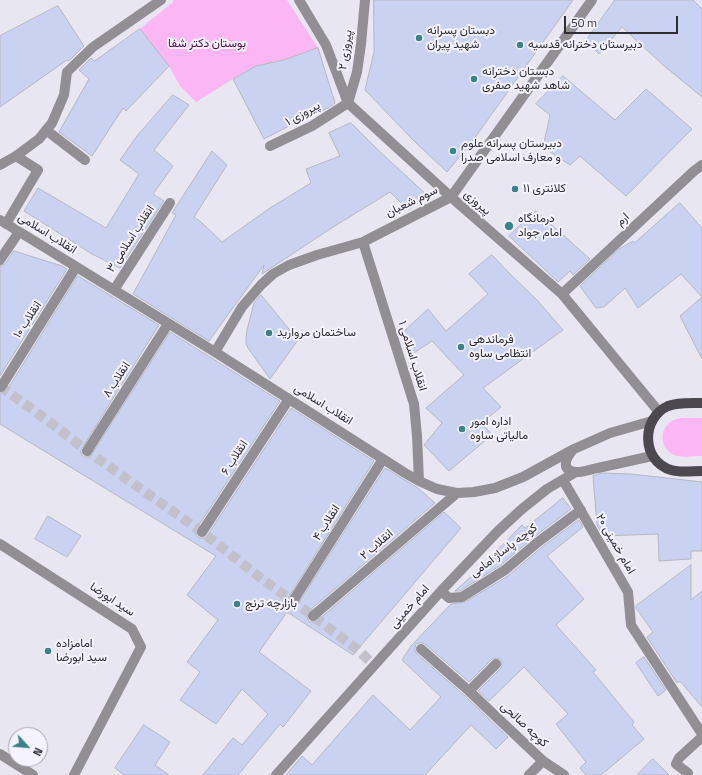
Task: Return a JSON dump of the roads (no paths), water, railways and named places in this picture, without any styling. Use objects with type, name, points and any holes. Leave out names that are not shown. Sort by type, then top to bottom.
[{"type":"main road","points":[[702,403],[669,406],[659,412],[652,421],[648,433],[648,444],[652,456],[660,464],[671,470],[702,471]]},
{"type":"street","points":[[0,165],[16,156],[39,139],[52,123],[64,95],[67,72],[93,47],[161,0]]},
{"type":"street","name":"پیروزی","points":[[299,0],[326,45],[348,103],[451,197],[562,294],[659,412]]},
{"type":"street","name":"پیروزی ۲","points":[[348,103],[357,72],[365,0]]},
{"type":"street","name":"سوم شعبان","points":[[215,352],[242,307],[261,285],[273,274],[289,265],[317,255],[363,242],[451,197],[592,0]]},
{"type":"street","name":"پیروزی ۱","points":[[270,146],[312,126],[348,103]]},
{"type":"street","points":[[46,130],[85,160]]},
{"type":"street","points":[[3,222],[38,170],[16,156]]},
{"type":"street","name":"ارم","points":[[562,294],[702,165]]},
{"type":"street","name":"انقلاب اسلامی ۳","points":[[114,290],[170,203]]},
{"type":"street","name":"انقلاب اسلامی","points":[[3,222],[215,352],[383,459],[419,481],[438,489],[457,493],[474,492],[495,488],[523,477],[574,449],[610,433],[652,421]]},
{"type":"street","points":[[0,260],[19,232]]},
{"type":"street","name":"انقلاب اسلامی ۱","points":[[363,242],[414,404],[419,481]]},
{"type":"street","name":"انقلاب ۱۰","points":[[0,387],[76,267]]},
{"type":"street","name":"انقلاب ۸","points":[[87,451],[168,324]]},
{"type":"street","name":"انقلاب ۶","points":[[202,532],[289,399]]},
{"type":"street","points":[[574,449],[565,462],[569,470],[576,472]]},
{"type":"street","name":"امام خمینی","points":[[276,775],[441,591],[498,531],[522,509],[547,489],[576,472],[652,456]]},
{"type":"street","name":"انقلاب ۴","points":[[294,601],[383,459]]},
{"type":"street","name":"امام خمینی ۲۰","points":[[563,480],[628,592],[631,625],[702,735]]},
{"type":"street","name":"انقلاب ۲","points":[[313,616],[457,493]]},
{"type":"street","name":"کوچه پاساژ امامی","points":[[441,591],[449,598],[462,597],[505,570],[538,542],[581,510]]},
{"type":"street","name":"سید ابورضا","points":[[0,544],[132,629],[141,647],[74,775]]},
{"type":"street","name":"کوچه صالحی","points":[[421,649],[469,691],[543,761],[564,775]]},
{"type":"street","points":[[469,691],[496,664]]},
{"type":"street","points":[[687,774],[676,764],[679,758],[702,735]]},
{"type":"street","points":[[0,754],[33,775]]},
{"type":"street","points":[[529,775],[543,761]]},
{"type":"tunnel","points":[[0,386],[87,451],[202,532],[266,582],[358,650],[375,666]]},
{"type":"place","name":"دبستان پسرانه شهید پیران","points":[[419,38]]},
{"type":"place","name":"دبیرستان دخترانه قدسیه","points":[[520,45]]},
{"type":"place","name":"دبستان دخترانه شاهد شهید صفری","points":[[474,79]]},
{"type":"place","name":"دبیرستان پسرانه علوم و معارف اسلامی صدرا","points":[[453,151]]},
{"type":"place","name":"کلانتری ۱۱","points":[[515,189]]},
{"type":"place","name":"درمانگاه امام جواد","points":[[509,226]]},
{"type":"place","name":"ساختمان مروارید","points":[[269,333]]},
{"type":"place","name":"فرماندهی انتظامی ساوه","points":[[461,347]]},
{"type":"place","name":"اداره امور مالیاتی ساوه","points":[[462,429]]},
{"type":"place","name":"بازارچه ترنج","points":[[237,604]]},
{"type":"place","name":"امامزاده سید ابورضا","points":[[48,651]]},
{"type":"park label","name":"بوستان دکتر شفا","points":[[207,44]]}]
